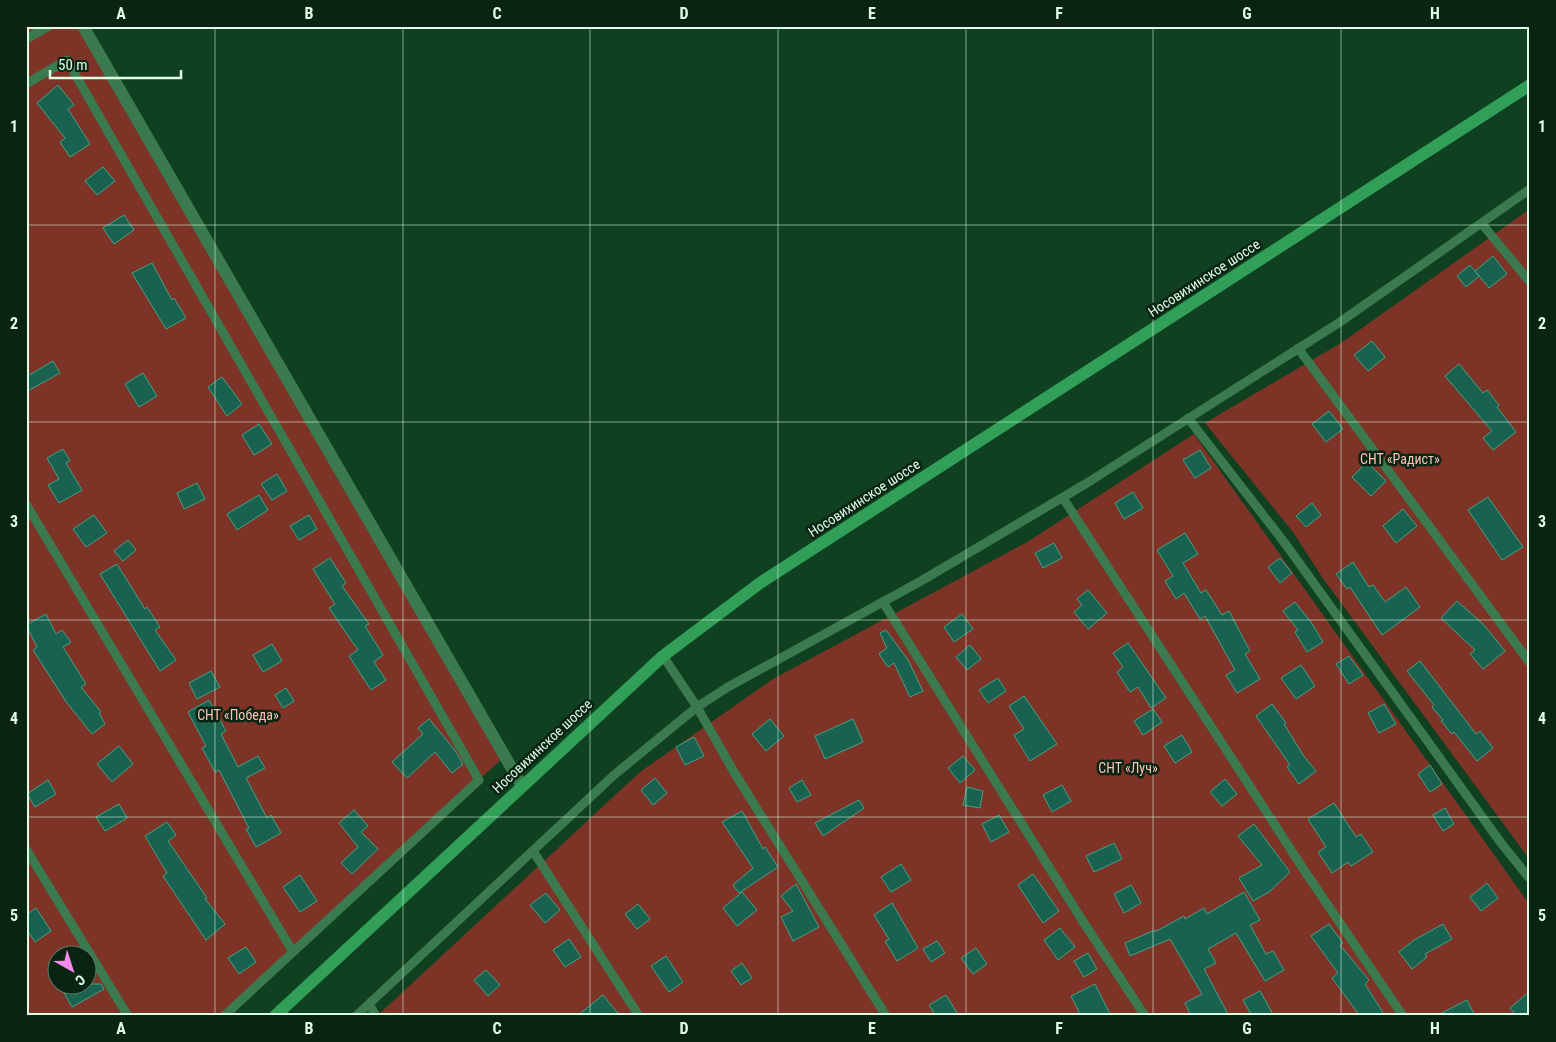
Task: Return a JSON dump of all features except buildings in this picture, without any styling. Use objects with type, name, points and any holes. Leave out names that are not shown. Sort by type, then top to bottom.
[{"type":"main road","name":"Носовихинское шоссе","points":[[275,1016],[663,656],[760,583],[1530,85]]},
{"type":"street","points":[[83,26],[522,786]]},
{"type":"lane","points":[[26,40],[49,26]]},
{"type":"lane","points":[[26,84],[67,60],[479,780],[224,1016]]},
{"type":"lane","points":[[356,1016],[614,775],[697,707],[728,687],[883,602],[1062,498],[1340,322],[1530,189]]},
{"type":"lane","points":[[1482,224],[1530,282]]},
{"type":"lane","points":[[1298,348],[1530,662]]},
{"type":"lane","points":[[1188,418],[1284,542],[1495,835],[1530,879]]},
{"type":"lane","points":[[1062,498],[1306,873],[1403,1016]]},
{"type":"lane","points":[[26,504],[293,952]]},
{"type":"lane","points":[[883,602],[1077,912],[1145,1016]]},
{"type":"lane","points":[[663,656],[697,707],[734,772],[886,1016]]},
{"type":"lane","points":[[26,849],[128,1016]]},
{"type":"lane","points":[[533,850],[639,1016]]},
{"type":"lane","points":[[368,1004],[376,1016]]},
{"type":"green space","name":"СНТ «Победа»","points":[[26,26],[83,26],[505,756],[224,1016],[26,1016]]},
{"type":"green space","name":"СНТ «Радист»","points":[[1530,209],[1530,860],[1322,577],[1293,532],[1205,423],[1341,343]]},
{"type":"green space","name":"СНТ «Луч»","points":[[1194,434],[1530,905],[1530,1016],[377,1016],[640,772],[773,679],[1029,541]]}]
